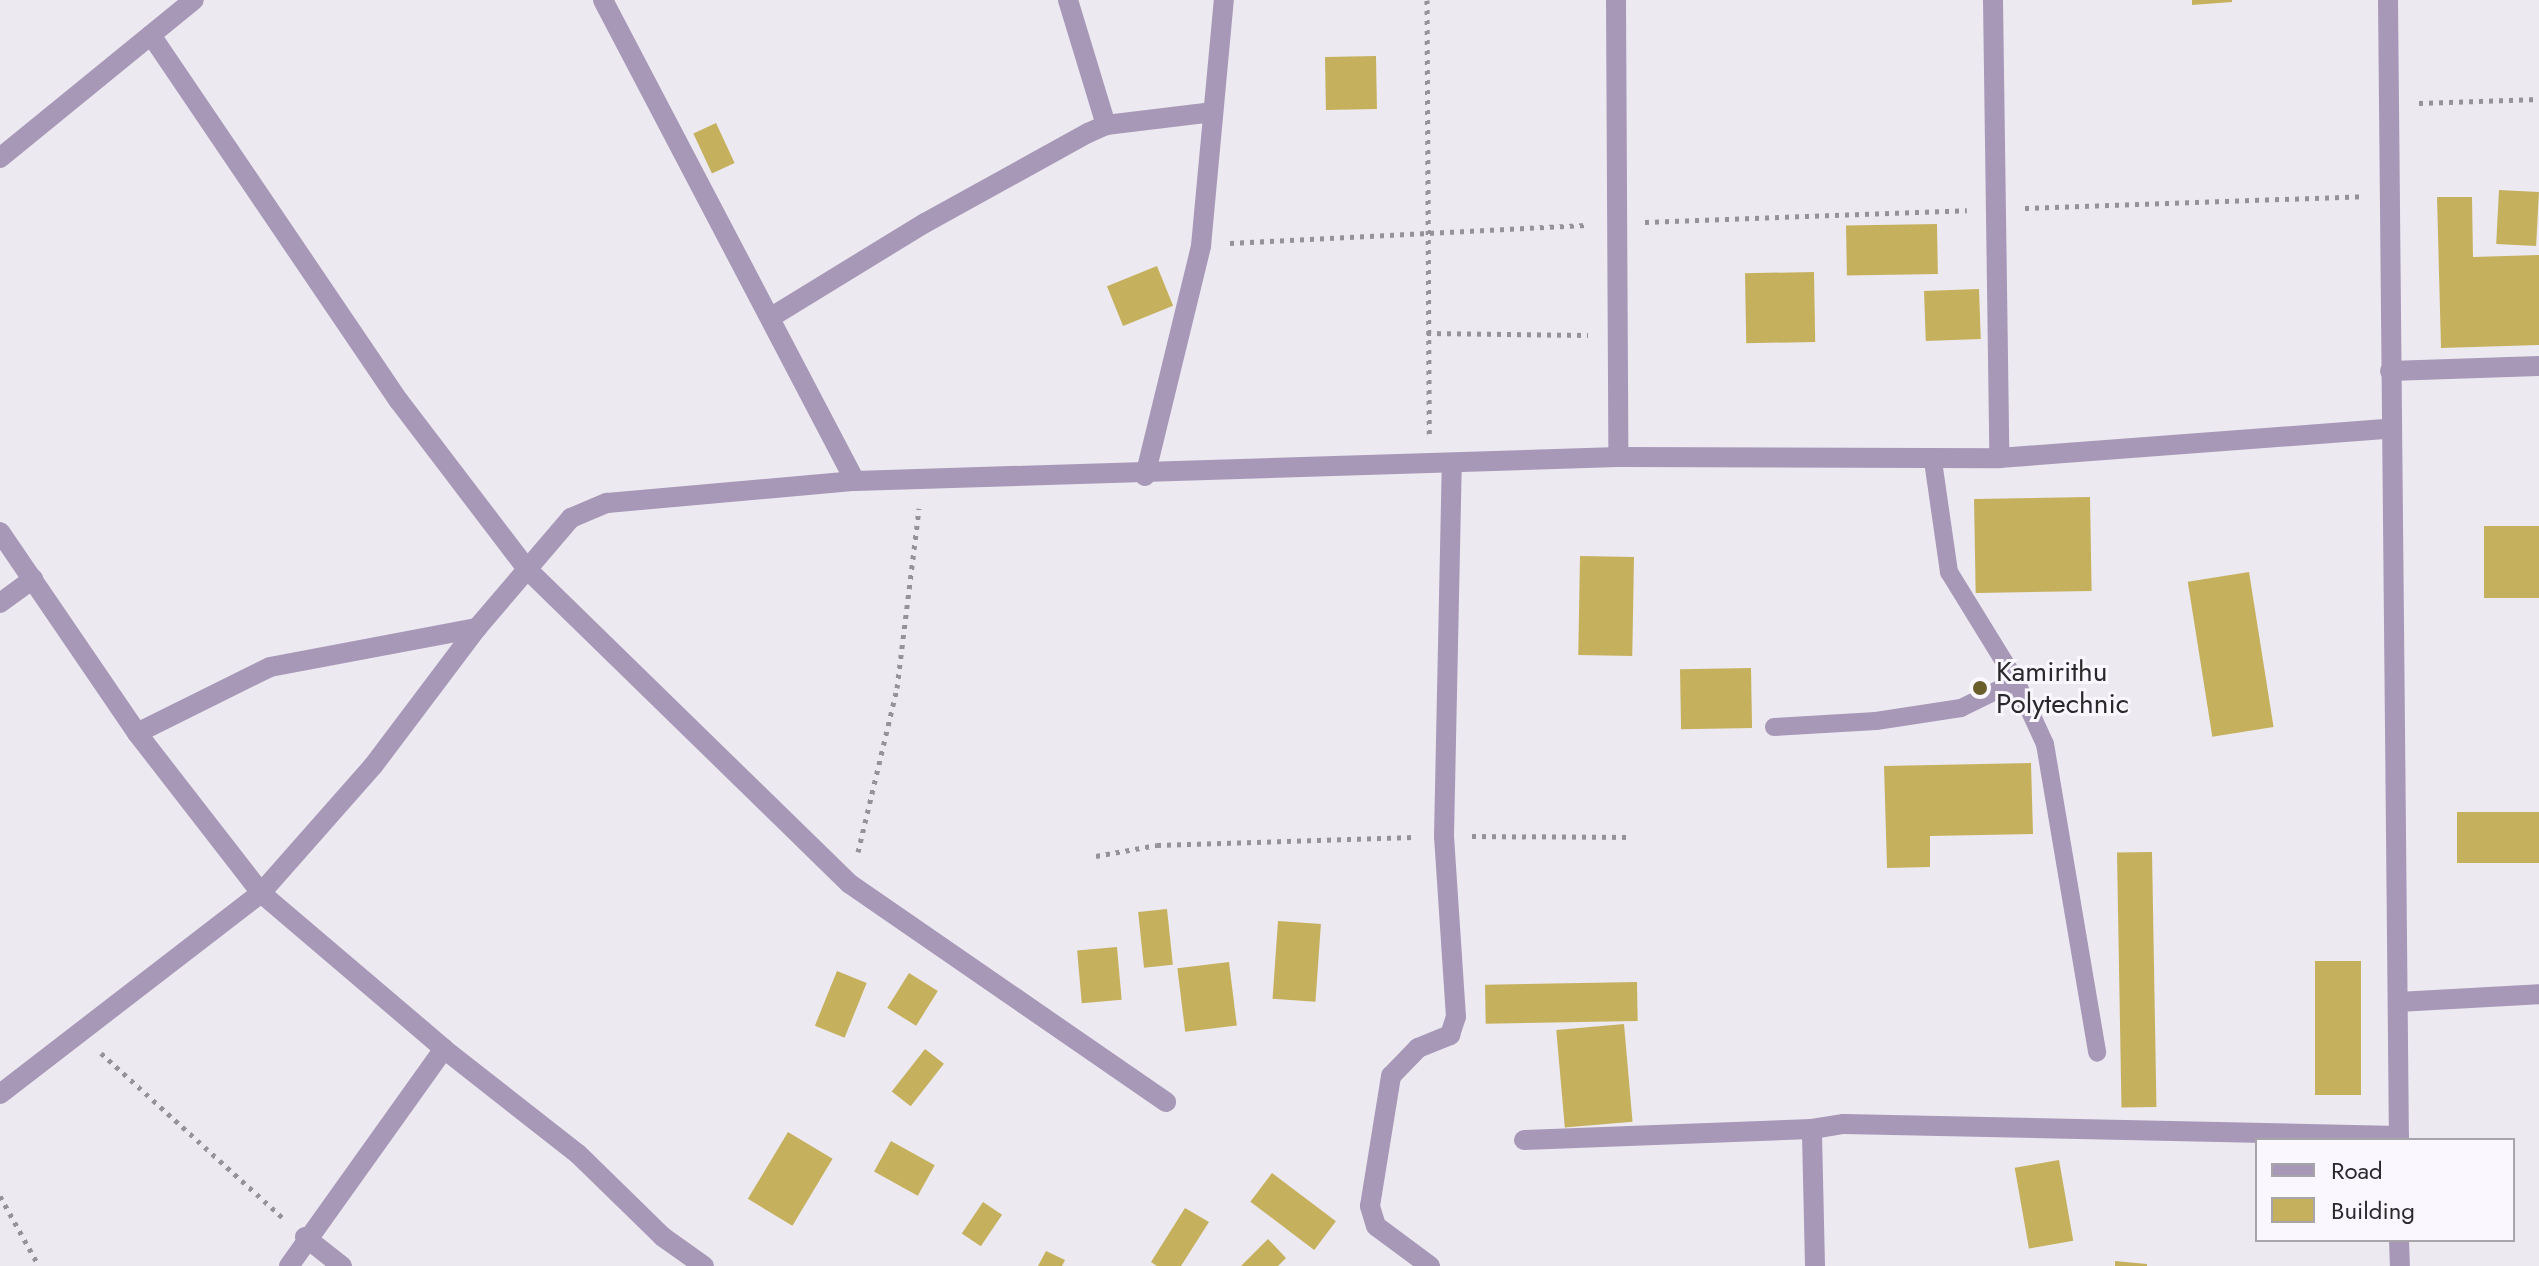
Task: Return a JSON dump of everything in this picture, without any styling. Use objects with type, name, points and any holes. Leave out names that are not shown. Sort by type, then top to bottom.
[{"type":"street","points":[[0,158],[194,0]]},
{"type":"street","points":[[603,0],[773,316],[855,481]]},
{"type":"street","points":[[1068,0],[1106,125]]},
{"type":"street","points":[[1145,476],[1201,246],[1224,0]]},
{"type":"street","points":[[1616,0],[1621,336],[1618,457]]},
{"type":"street","points":[[1993,0],[1999,458]]},
{"type":"street","points":[[1524,1140],[1812,1129],[1860,1124],[2399,1138],[2388,429],[2388,0]]},
{"type":"street","points":[[151,35],[399,401],[527,569],[850,884],[1166,1102]]},
{"type":"street","points":[[773,316],[925,223],[1106,125],[1213,112]]},
{"type":"street","points":[[2390,371],[2539,366]]},
{"type":"street","points":[[0,1094],[261,893],[373,766],[477,628],[571,518],[607,503],[855,481],[1145,476],[1618,457],[1933,461],[2388,429]]},
{"type":"street","points":[[1430,1266],[1376,1226],[1370,1206],[1391,1076],[1418,1048],[1450,1035],[1456,1017],[1444,836],[1452,464]]},
{"type":"street","points":[[0,532],[137,733],[261,893],[444,1049],[578,1154],[663,1237],[704,1266]]},
{"type":"street","points":[[0,603],[33,579]]},
{"type":"street","points":[[137,733],[270,667],[477,628]]},
{"type":"street","points":[[2398,1002],[2539,994]]},
{"type":"street","points":[[289,1266],[305,1237],[444,1049]]},
{"type":"street","points":[[1812,1129],[1815,1266]]},
{"type":"street","points":[[305,1237],[342,1266]]},
{"type":"street","points":[[2399,1242],[2400,1266]]},
{"type":"lane","points":[[1933,461],[1949,572],[2016,681],[2045,744],[2097,1053]]},
{"type":"lane","points":[[1774,727],[1876,721],[1961,708],[2016,681]]},
{"type":"path","points":[[1427,0],[1429,463]]},
{"type":"path","points":[[2390,104],[2539,99]]},
{"type":"path","points":[[1201,246],[1619,223],[2389,195]]},
{"type":"path","points":[[1427,333],[1621,336]]},
{"type":"path","points":[[850,884],[897,688],[923,482]]},
{"type":"path","points":[[1096,856],[1157,845],[1444,836],[1631,837]]},
{"type":"path","points":[[80,1034],[305,1237]]},
{"type":"path","points":[[0,1196],[39,1266]]},
{"type":"building","points":[[2192,0],[2232,0],[2232,2],[2192,5]]},
{"type":"building","points":[[1376,56],[1377,109],[1326,110],[1325,57]]},
{"type":"building","points":[[716,123],[735,163],[712,173],[693,134]]},
{"type":"building","points":[[2499,190],[2539,192],[2536,246],[2496,244]]},
{"type":"building","points":[[2437,197],[2472,197],[2473,257],[2539,255],[2539,345],[2441,348]]},
{"type":"building","points":[[1937,224],[1938,274],[1847,276],[1846,226]]},
{"type":"building","points":[[1157,266],[1173,306],[1123,326],[1107,286]]},
{"type":"building","points":[[1814,272],[1815,342],[1746,343],[1745,273]]},
{"type":"building","points":[[1979,289],[1981,339],[1926,341],[1924,291]]},
{"type":"building","points":[[2090,497],[2092,591],[1976,593],[1974,499]]},
{"type":"building","points":[[2484,526],[2539,526],[2539,598],[2484,598]]},
{"type":"building","points":[[1580,556],[1634,557],[1632,656],[1578,655]]},
{"type":"building","points":[[2249,572],[2274,727],[2212,737],[2188,582]]},
{"type":"building","points":[[1751,668],[1752,728],[1681,729],[1680,669]]},
{"type":"building","points":[[2031,763],[2033,834],[1930,836],[1930,867],[1887,868],[1884,766]]},
{"type":"building","points":[[2457,812],[2539,812],[2539,863],[2457,863]]},
{"type":"building","points":[[2152,852],[2156,1107],[2121,1108],[2117,853]]},
{"type":"building","points":[[1167,909],[1173,965],[1144,968],[1138,912]]},
{"type":"building","points":[[1278,921],[1321,924],[1315,1002],[1273,999]]},
{"type":"building","points":[[1117,947],[1122,1000],[1082,1003],[1077,950]]},
{"type":"building","points":[[2315,961],[2361,961],[2361,1095],[2315,1095]]},
{"type":"building","points":[[1229,962],[1237,1026],[1185,1032],[1177,968]]},
{"type":"building","points":[[837,971],[867,983],[845,1038],[815,1026]]},
{"type":"building","points":[[909,973],[938,991],[916,1026],[887,1008]]},
{"type":"building","points":[[1637,982],[1638,1021],[1486,1024],[1485,985]]},
{"type":"building","points":[[1624,1024],[1633,1122],[1565,1128],[1556,1030]]},
{"type":"building","points":[[925,1049],[944,1064],[911,1106],[892,1092]]},
{"type":"building","points":[[788,1132],[833,1159],[792,1226],[748,1199]]},
{"type":"building","points":[[891,1141],[935,1165],[918,1196],[874,1172]]},
{"type":"building","points":[[2059,1160],[2073,1241],[2029,1249],[2015,1168]]},
{"type":"building","points":[[1272,1173],[1336,1221],[1314,1250],[1250,1202]]},
{"type":"building","points":[[983,1202],[1002,1215],[981,1246],[962,1234]]},
{"type":"building","points":[[1185,1208],[1209,1222],[1181,1266],[1157,1266],[1151,1262]]},
{"type":"building","points":[[1268,1239],[1286,1258],[1278,1266],[1241,1266]]},
{"type":"building","points":[[1046,1251],[1065,1260],[1062,1266],[1038,1266]]},
{"type":"building","points":[[2115,1261],[2147,1264],[2147,1266],[2115,1266]]},
{"type":"place","name":"Kamirithu Polytechnic","points":[[1980,688]]}]
